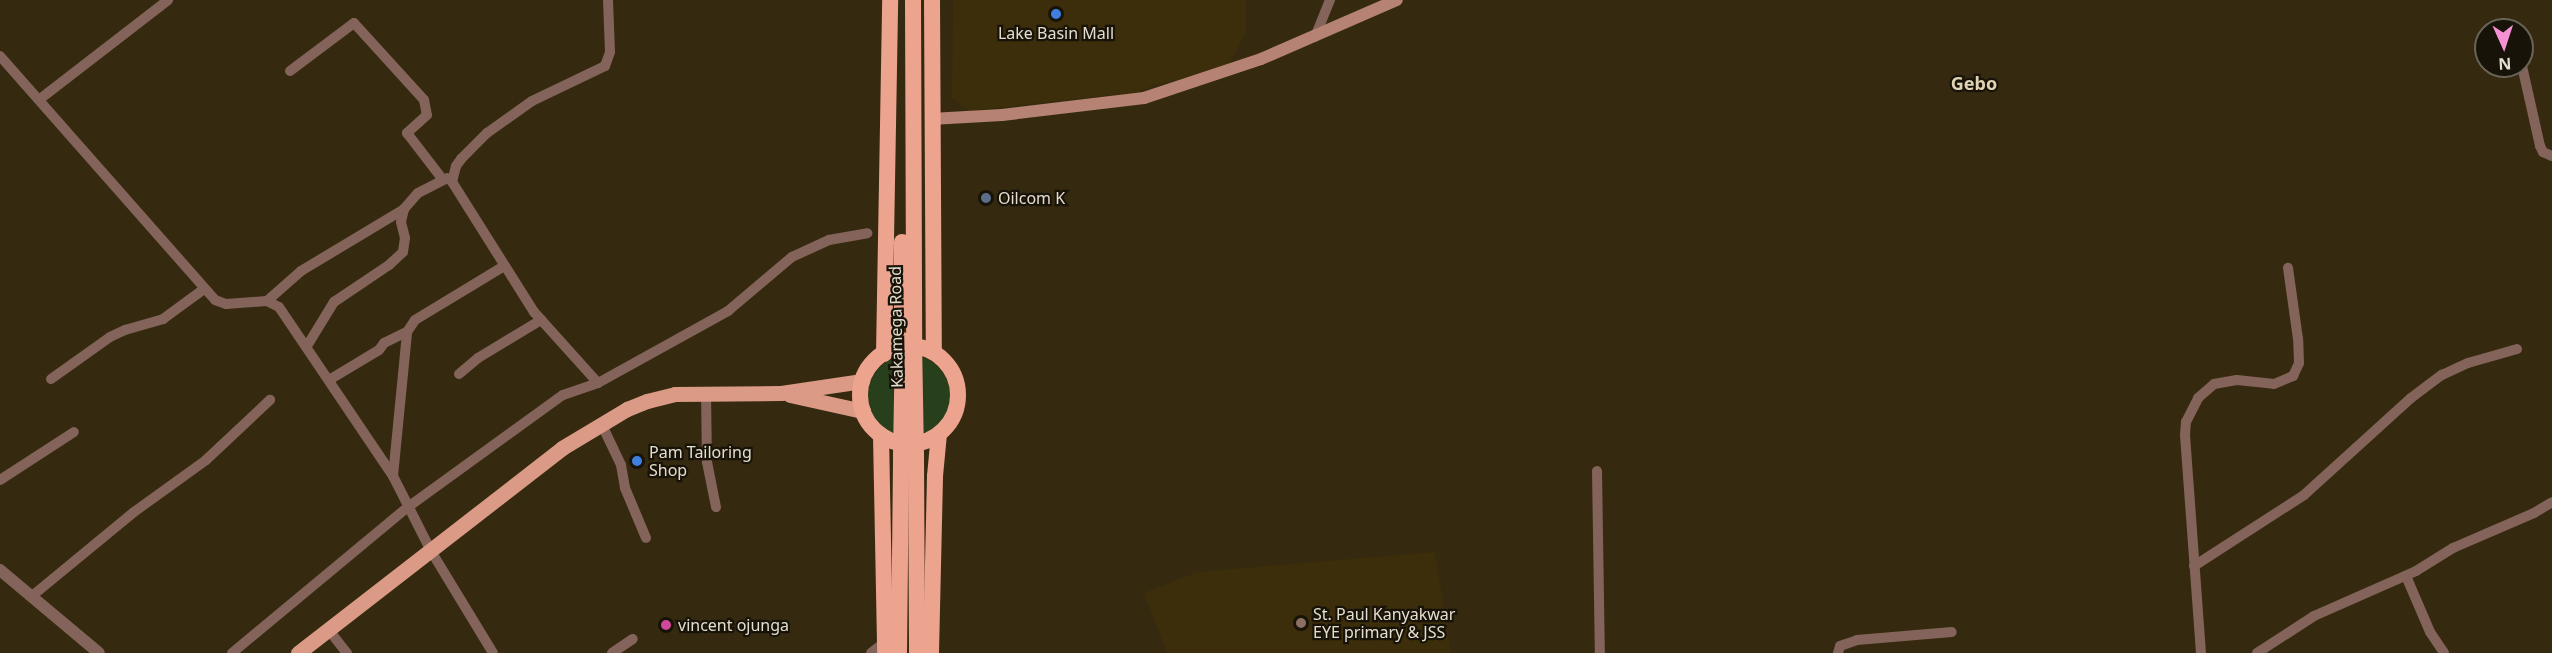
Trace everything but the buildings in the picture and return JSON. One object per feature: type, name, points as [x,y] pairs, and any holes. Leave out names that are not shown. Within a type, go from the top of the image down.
[{"type":"highway","points":[[884,354],[890,0]]},
{"type":"highway","name":"Kakamega Road","points":[[899,653],[904,0]]},
{"type":"highway","name":"Kakamega Road","points":[[913,0],[917,653]]},
{"type":"highway","points":[[932,0],[934,352]]},
{"type":"highway","points":[[908,346],[934,352],[949,365],[956,379],[959,394],[957,409],[950,423],[939,434],[926,441],[911,444],[895,442],[881,435],[870,425],[863,411],[860,396],[862,381],[869,367],[884,354],[908,346]]},
{"type":"highway","points":[[931,653],[935,476],[939,434]]},
{"type":"highway","points":[[881,435],[885,648]]},
{"type":"main road","points":[[931,119],[1002,115],[1144,98],[1261,59],[1397,0]]},
{"type":"main road","points":[[298,653],[562,448],[601,423],[646,401],[675,394],[781,393],[862,381]]},
{"type":"main road","points":[[781,393],[863,411]]},
{"type":"street","points":[[40,99],[168,0]]},
{"type":"street","points":[[267,301],[301,271],[404,209],[418,193],[448,177],[461,159],[487,133],[532,101],[605,66],[609,59],[610,43],[608,0]]},
{"type":"street","points":[[1315,36],[1330,0]]},
{"type":"street","points":[[290,71],[354,23],[423,100],[427,115],[408,134],[448,177],[504,266],[542,320],[598,382]]},
{"type":"street","points":[[0,56],[215,300],[226,304],[267,301],[279,307],[393,476],[431,551],[494,653]]},
{"type":"street","points":[[2525,78],[2540,147],[2543,152],[2552,156]]},
{"type":"street","points":[[307,346],[334,302],[389,265],[403,252],[405,238],[401,222],[404,209]]},
{"type":"street","points":[[232,653],[408,507],[563,395],[598,382],[728,311],[792,257],[829,240],[867,233]]},
{"type":"street","points":[[329,380],[407,332],[415,320],[504,266]]},
{"type":"street","points":[[2201,653],[2186,422],[2198,398],[2214,384],[2237,380],[2274,384],[2293,376],[2299,363],[2298,339],[2288,268]]},
{"type":"street","points":[[51,379],[110,337],[125,330],[163,319],[204,290]]},
{"type":"street","points":[[459,374],[478,358],[542,320]]},
{"type":"street","points":[[393,476],[407,332]]},
{"type":"street","points":[[2194,566],[2304,495],[2411,398],[2442,375],[2468,363],[2517,350]]},
{"type":"street","points":[[706,393],[707,462],[716,507]]},
{"type":"street","points":[[32,596],[134,512],[206,459],[270,400]]},
{"type":"street","points":[[601,423],[621,465],[625,488],[646,538]]},
{"type":"street","points":[[0,480],[74,432]]},
{"type":"street","points":[[1597,471],[1600,653]]},
{"type":"street","points":[[2257,653],[2314,616],[2406,576],[2453,548],[2534,513],[2552,502]]},
{"type":"street","points":[[0,570],[99,653]]},
{"type":"street","points":[[2406,576],[2430,632],[2444,653]]},
{"type":"street","points":[[328,629],[347,653]]},
{"type":"street","points":[[1838,653],[1840,646],[1847,642],[1952,632]]},
{"type":"street","points":[[612,653],[633,639]]},
{"type":"street","points":[[871,653],[885,648]]},
{"type":"shaded area","points":[[953,0],[1246,0],[1246,32],[1229,64],[1201,74],[1155,85],[1139,92],[968,111],[952,98]]},
{"type":"shaded area","name":"St. Paul Kanyakwar EYE primary & JSS","points":[[1435,552],[1451,653],[1167,653],[1144,593],[1197,572]]},
{"type":"green space","points":[[909,355],[925,358],[938,367],[947,380],[950,396],[947,412],[938,425],[925,434],[909,437],[893,434],[880,425],[871,412],[868,396],[871,380],[880,367],[893,358]]},
{"type":"place","name":"Lake Basin Mall","points":[[1056,14]]},
{"type":"place","name":"Oilcom K","points":[[986,198]]},
{"type":"place","name":"Pam Tailoring Shop","points":[[637,461]]},
{"type":"place","name":"St. Paul Kanyakwar EYE primary & JSS","points":[[1301,623]]},
{"type":"place","name":"vincent ojunga","points":[[666,625]]},
{"type":"district","name":"Gebo","points":[[1974,83]]}]
